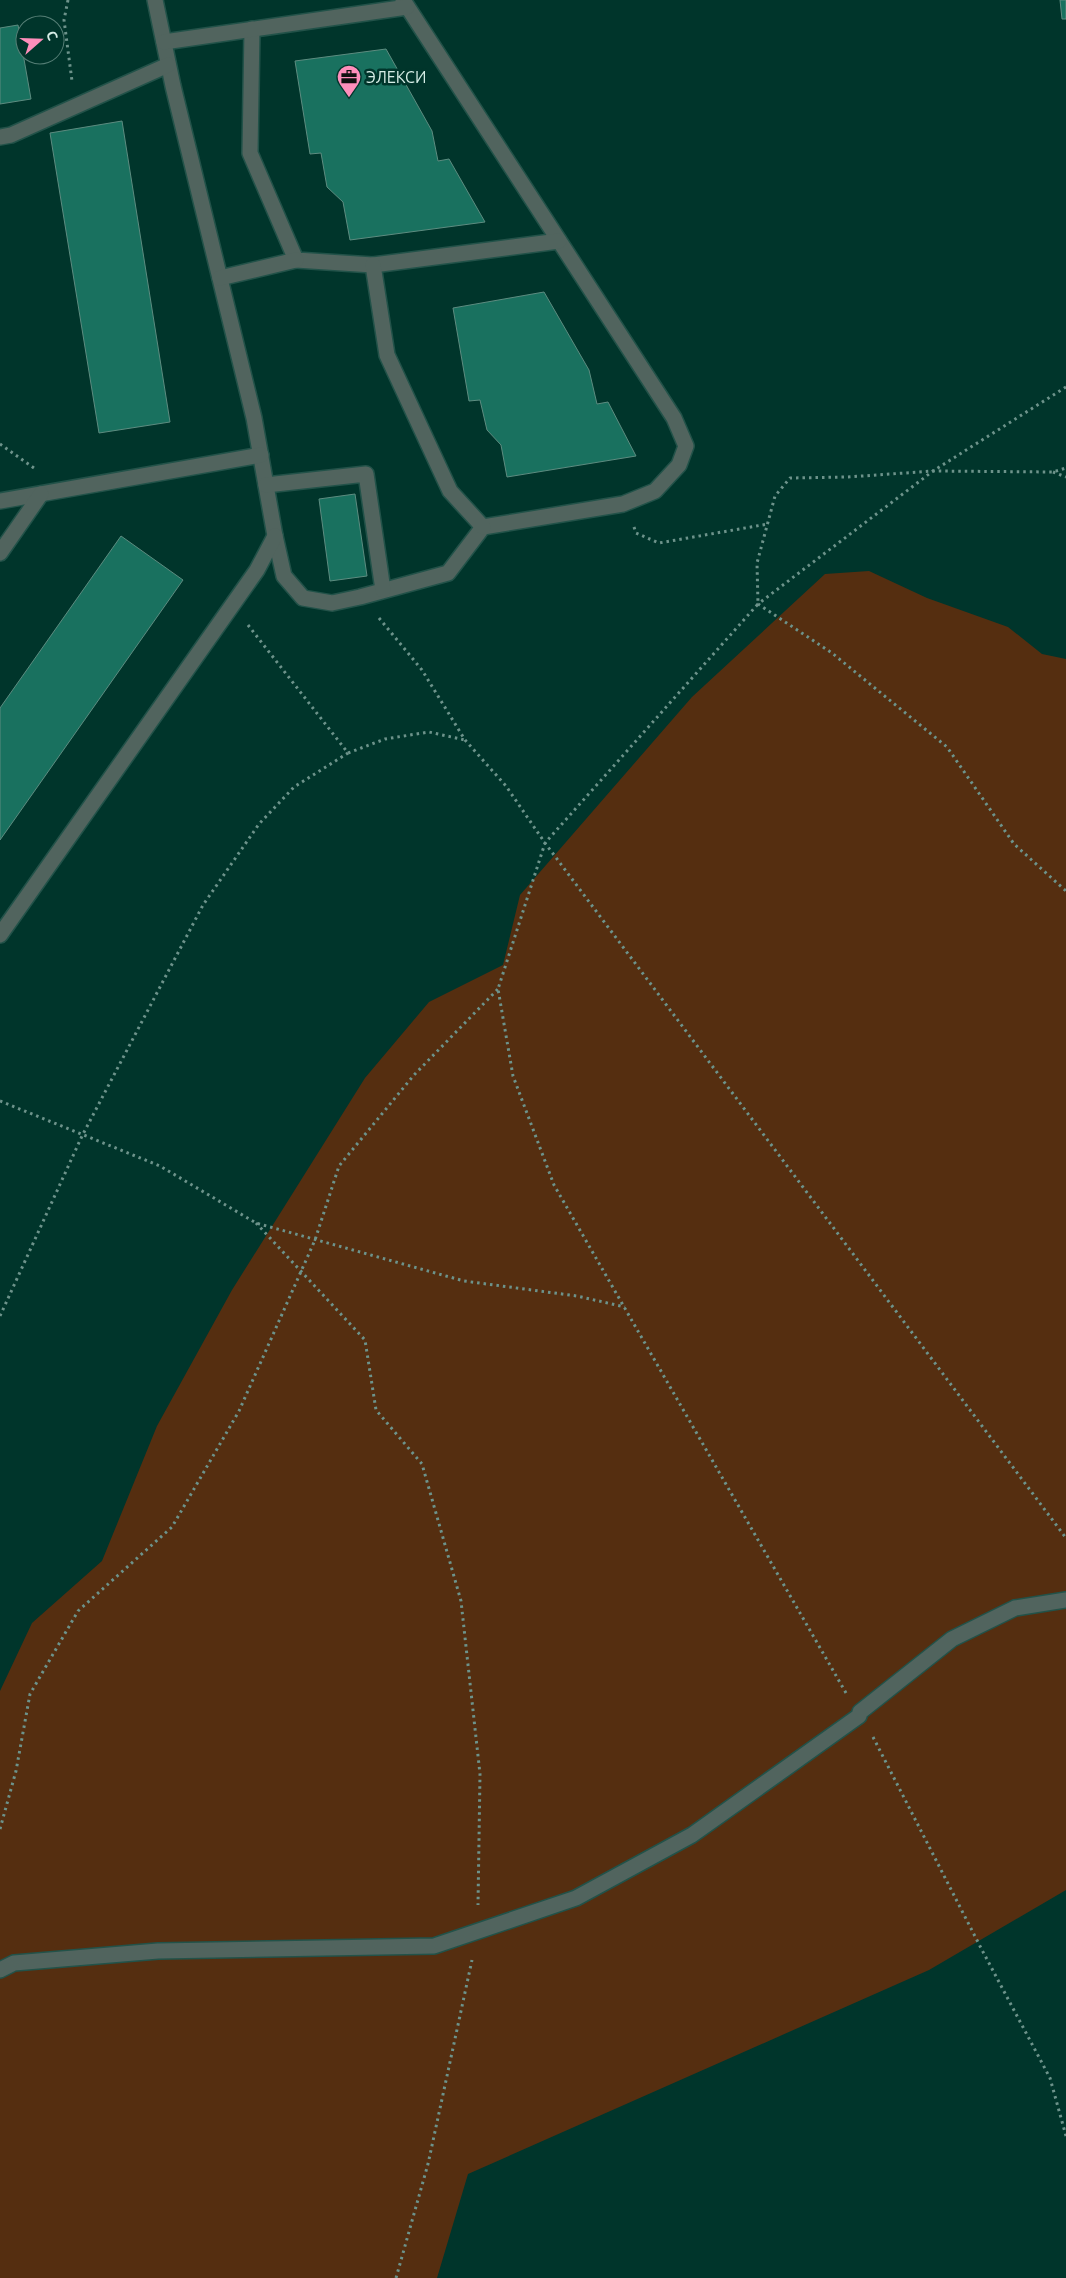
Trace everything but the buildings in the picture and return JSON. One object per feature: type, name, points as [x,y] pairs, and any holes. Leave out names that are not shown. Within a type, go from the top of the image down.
[{"type":"street","points":[[155,0],[168,64],[254,418],[284,576],[304,598],[332,604],[448,573],[483,527],[623,504],[655,491],[679,465],[686,446],[674,418],[405,3],[252,30],[164,42]]},
{"type":"street","points":[[252,30],[250,153],[296,260]]},
{"type":"street","points":[[0,137],[11,135],[168,64]]},
{"type":"street","points":[[220,278],[296,260],[373,265],[559,241]]},
{"type":"street","points":[[373,265],[387,355],[450,492],[483,527]]},
{"type":"street","points":[[0,501],[261,455]]},
{"type":"street","points":[[266,485],[366,474],[383,590]]},
{"type":"street","points":[[0,553],[40,494]]},
{"type":"street","points":[[0,934],[257,570],[275,536]]},
{"type":"street","points":[[0,1970],[14,1963],[158,1951],[434,1946],[576,1898],[692,1835],[860,1714],[952,1639],[1015,1608],[1066,1600]]},
{"type":"path","points":[[68,0],[64,20],[72,82],[78,105]]},
{"type":"path","points":[[0,1829],[16,1771],[30,1694],[78,1611],[172,1527],[239,1411],[315,1240],[340,1166],[414,1075],[498,989],[545,843],[758,604],[934,471],[1066,387]]},
{"type":"path","points":[[758,604],[757,563],[775,496],[790,478],[848,477],[934,471],[1053,472],[1066,468]]},
{"type":"path","points":[[1053,472],[1066,477]]},
{"type":"path","points":[[623,504],[636,533],[659,543],[768,524]]},
{"type":"path","points":[[360,597],[422,670],[465,740],[506,786],[545,843],[1066,1538]]},
{"type":"path","points":[[758,604],[832,653],[947,748],[1014,844],[1066,891]]},
{"type":"path","points":[[231,605],[261,640],[348,753]]},
{"type":"path","points":[[0,1316],[82,1136],[203,905],[259,824],[294,787],[348,753],[385,739],[429,732],[465,740]]},
{"type":"path","points":[[498,989],[513,1076],[554,1185],[860,1714],[1050,2078],[1066,2136]]},
{"type":"path","points":[[0,1101],[82,1136],[160,1166],[256,1223],[464,1281],[577,1296],[625,1307]]},
{"type":"path","points":[[256,1223],[366,1340],[376,1410],[422,1464],[461,1601],[480,1774],[478,1931],[428,2164],[396,2278]]},
{"type":"shaded area","points":[[869,571],[927,598],[1008,627],[1042,654],[1066,659],[1066,1890],[929,1970],[468,2174],[437,2278],[0,2278],[0,1691],[32,1623],[102,1561],[157,1426],[232,1290],[365,1078],[429,1002],[503,965],[520,895],[692,697],[825,574]]},
{"type":"place","name":"ЭЛЕКСИ","points":[[349,98]]}]
